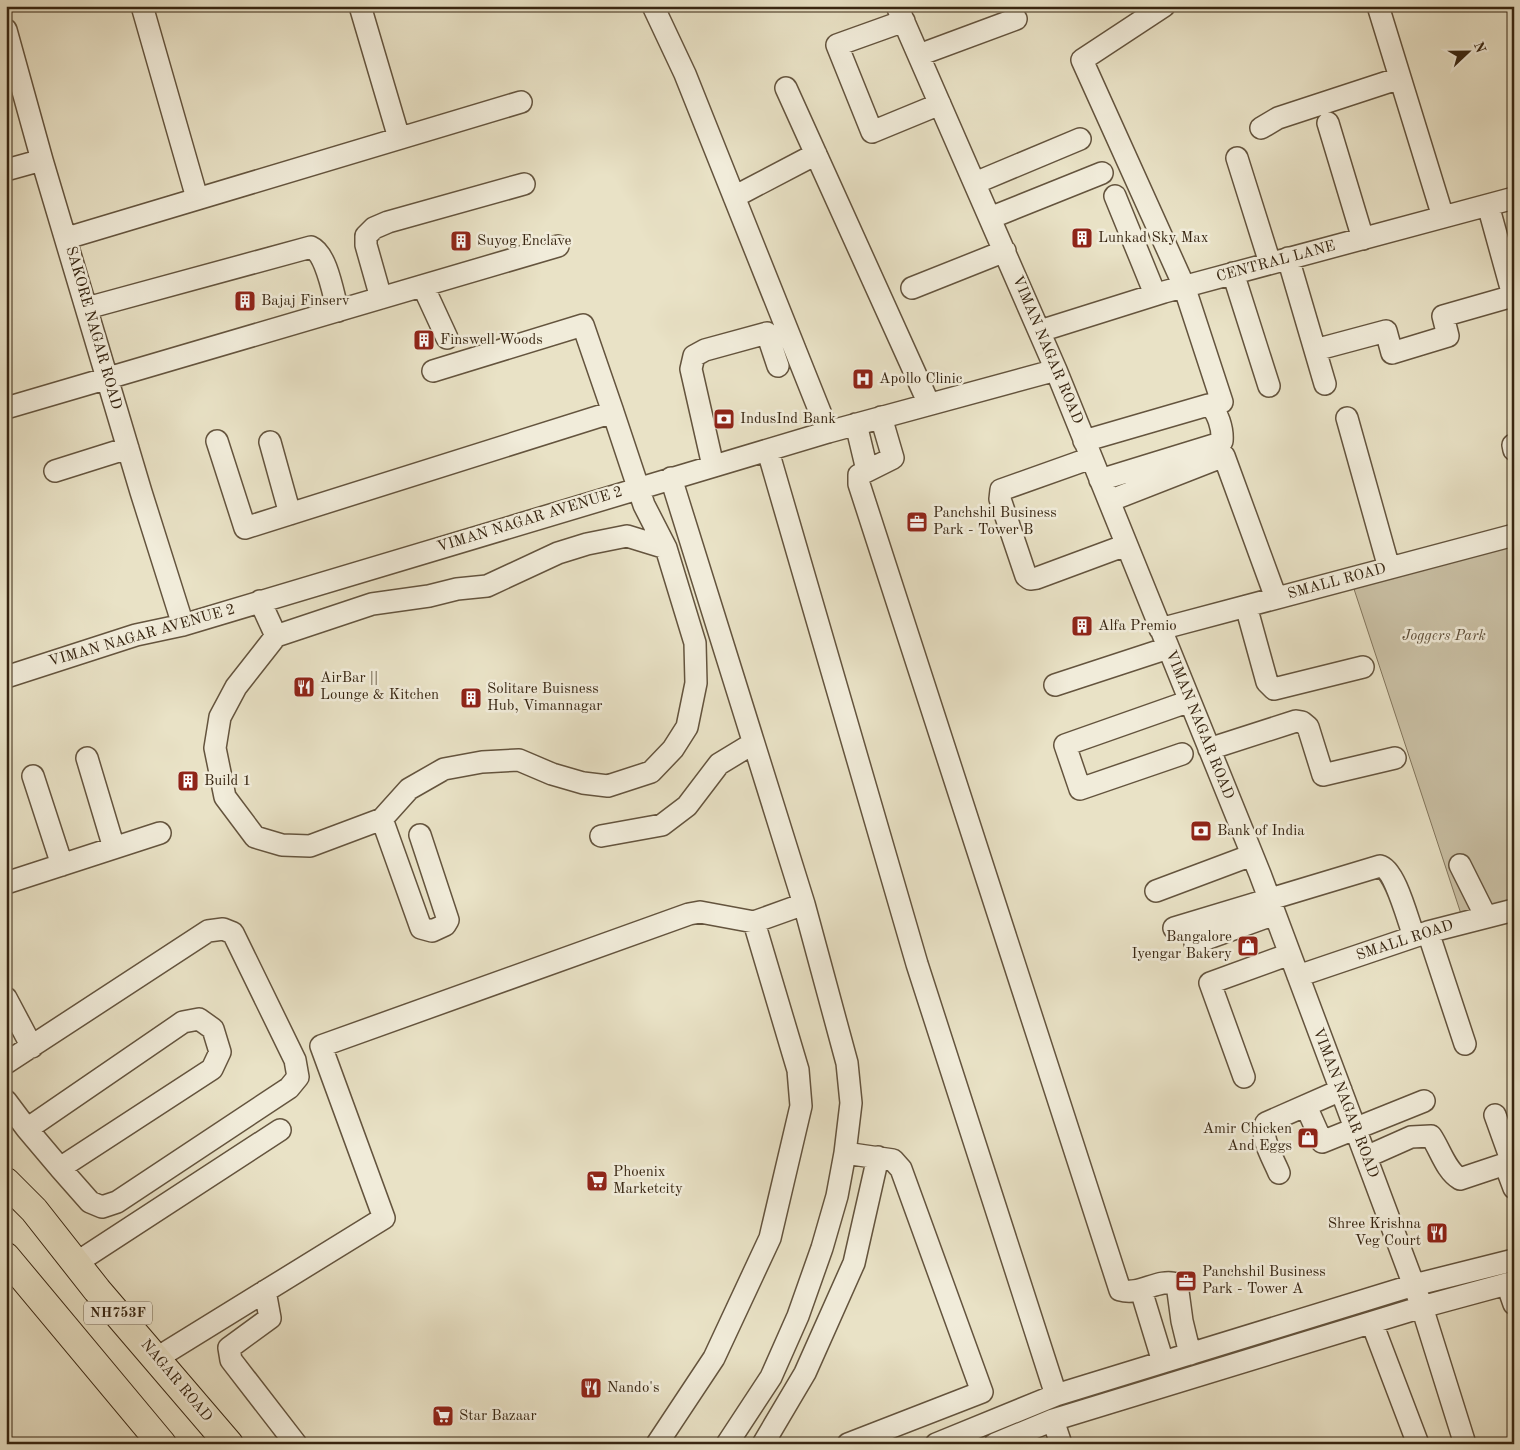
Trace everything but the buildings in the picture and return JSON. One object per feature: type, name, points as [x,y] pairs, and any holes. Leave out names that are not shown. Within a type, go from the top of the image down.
[{"type":"highway","name":"NAGAR ROAD","points":[[6,1182],[34,1210],[76,1263],[229,1444]]},
{"type":"highway","name":"NH753F","points":[[6,1257],[162,1444]]},
{"type":"street","points":[[142,6],[196,198]]},
{"type":"street","points":[[360,6],[399,138]]},
{"type":"street","points":[[653,6],[685,74],[828,432]]},
{"type":"street","points":[[1164,6],[1082,60],[1184,286],[1222,402]]},
{"type":"street","points":[[1378,6],[1444,217]]},
{"type":"street","points":[[900,10],[836,45],[872,132],[940,104]]},
{"type":"street","name":"VIMAN NAGAR ROAD","points":[[900,10],[1040,331],[1252,855],[1414,1285],[1465,1444]]},
{"type":"street","points":[[919,55],[1016,19]]},
{"type":"street","name":"SAKORE NAGAR ROAD","points":[[6,30],[42,160],[183,625]]},
{"type":"street","points":[[1261,128],[1278,118],[1400,78]]},
{"type":"street","points":[[786,88],[929,404]]},
{"type":"street","points":[[67,238],[520,102]]},
{"type":"street","points":[[1328,123],[1362,238]]},
{"type":"street","points":[[975,183],[1080,138]]},
{"type":"street","points":[[734,198],[816,154]]},
{"type":"street","points":[[1237,158],[1315,350],[1325,384]]},
{"type":"street","points":[[8,168],[42,160]]},
{"type":"street","points":[[990,218],[1102,173]]},
{"type":"street","points":[[381,298],[366,245],[366,236],[374,228],[388,222],[524,184]]},
{"type":"street","points":[[1115,196],[1155,294]]},
{"type":"street","name":"CENTRAL LANE","points":[[1040,331],[1155,294],[1514,198]]},
{"type":"street","points":[[1315,350],[1386,331],[1392,353],[1448,336],[1443,316],[1513,298],[1488,205]]},
{"type":"street","points":[[6,408],[558,246]]},
{"type":"street","points":[[87,308],[311,247],[318,250],[323,259],[338,311]]},
{"type":"street","points":[[912,288],[1005,252]]},
{"type":"street","points":[[1233,273],[1269,386]]},
{"type":"street","points":[[424,286],[446,338]]},
{"type":"street","points":[[433,371],[582,325],[638,488],[666,548],[695,643],[696,684],[687,727],[673,750],[651,772],[608,786],[560,776],[519,760],[482,762],[444,769],[409,789],[382,819],[310,846],[282,845],[255,836],[225,797],[215,748],[220,716],[236,687],[276,636],[372,604],[429,596],[456,589],[487,586],[558,553],[587,544],[627,536],[666,548]]},
{"type":"street","points":[[713,466],[691,369],[694,356],[704,350],[767,333],[778,366]]},
{"type":"street","name":"VIMAN NAGAR AVENUE 2","points":[[6,677],[136,635],[183,625],[828,432],[1056,370]]},
{"type":"street","points":[[1100,480],[1217,444],[1222,441],[1222,436],[1216,413],[1208,405],[1088,449],[1001,490],[1000,499],[1026,576],[1030,580],[1128,550]]},
{"type":"street","points":[[216,441],[246,528],[613,412]]},
{"type":"street","points":[[881,417],[893,458],[859,475],[859,484],[1120,1290],[1128,1292],[1141,1290],[1167,1281],[1176,1284],[1190,1354]]},
{"type":"street","points":[[1346,418],[1389,568]]},
{"type":"street","points":[[856,424],[867,470]]},
{"type":"street","points":[[270,442],[290,514]]},
{"type":"street","points":[[55,471],[128,448]]},
{"type":"street","points":[[768,451],[917,964],[1056,1395]]},
{"type":"street","points":[[1109,501],[1224,456],[1276,598]]},
{"type":"street","points":[[671,478],[752,744],[804,904],[847,1063],[851,1103],[845,1153],[837,1196],[822,1248],[798,1316],[771,1377],[727,1444]]},
{"type":"street","name":"SMALL ROAD","points":[[1160,628],[1514,535]]},
{"type":"street","points":[[1028,591],[1128,550]]},
{"type":"street","points":[[260,601],[276,636]]},
{"type":"street","points":[[1246,606],[1267,682],[1274,689],[1362,667]]},
{"type":"street","points":[[1055,685],[1168,648]]},
{"type":"street","points":[[1182,754],[1080,789],[1065,745],[1190,701]]},
{"type":"street","points":[[1209,749],[1296,721],[1302,722],[1308,727],[1323,775],[1395,758]]},
{"type":"street","points":[[601,836],[662,825],[687,806],[719,764],[752,744]]},
{"type":"street","points":[[87,758],[114,848]]},
{"type":"street","points":[[33,776],[62,865]]},
{"type":"street","points":[[382,819],[421,928],[432,931],[445,925],[448,920],[420,835]]},
{"type":"street","points":[[6,883],[160,833]]},
{"type":"street","points":[[1156,891],[1252,855]]},
{"type":"street","points":[[1460,865],[1486,917]]},
{"type":"street","points":[[1195,943],[1272,906],[1374,867],[1384,867],[1392,876],[1425,938],[1465,1044]]},
{"type":"street","points":[[157,1358],[384,1218],[321,1046],[689,914],[700,912],[754,922],[804,904]]},
{"type":"street","points":[[1174,928],[1272,906]]},
{"type":"street","name":"SMALL ROAD","points":[[1298,976],[1514,910]]},
{"type":"street","points":[[657,1444],[714,1358],[770,1238],[801,1106],[798,1070],[754,922]]},
{"type":"street","points":[[6,1063],[208,931],[223,929],[233,933],[295,1060],[298,1077],[289,1088],[116,1202],[102,1207],[90,1202],[27,1129],[6,1101]]},
{"type":"street","points":[[1244,1077],[1210,983],[1290,954]]},
{"type":"street","points":[[6,998],[32,1047]]},
{"type":"street","points":[[27,1129],[183,1022],[199,1019],[213,1029],[220,1052],[212,1068],[60,1168]]},
{"type":"street","points":[[1279,1173],[1264,1138],[1263,1128],[1266,1123],[1340,1090]]},
{"type":"street","points":[[1306,1106],[1322,1142],[1424,1101]]},
{"type":"street","points":[[1495,1115],[1514,1168]]},
{"type":"street","points":[[76,1263],[280,1130]]},
{"type":"street","points":[[1366,1157],[1411,1137],[1431,1136],[1442,1152],[1451,1173],[1460,1179],[1505,1164],[1514,1188]]},
{"type":"street","points":[[845,1153],[893,1160],[901,1169],[982,1392],[994,1418]]},
{"type":"street","points":[[763,1444],[805,1373],[854,1263],[878,1157]]},
{"type":"street","points":[[936,1444],[994,1418],[1056,1395],[1414,1285],[1514,1260]]},
{"type":"street","points":[[995,1444],[1053,1420],[1510,1283],[1514,1304]]},
{"type":"street","points":[[1141,1290],[1163,1362]]},
{"type":"street","points":[[265,1291],[270,1318],[229,1348],[231,1360],[296,1444]]},
{"type":"street","points":[[1372,1323],[1418,1444]]},
{"type":"street","points":[[848,1444],[982,1392]]},
{"type":"street","points":[[1053,1420],[1061,1444]]},
{"type":"green space","name":"Joggers Park","points":[[1514,542],[1514,911],[1464,923],[1353,586]]},
{"type":"place","name":"Lunkad Sky Max","points":[[1082,238]]},
{"type":"place","name":"Suyog Enclave","points":[[461,241]]},
{"type":"place","name":"Bajaj Finserv","points":[[245,301]]},
{"type":"place","name":"Finswell Woods","points":[[424,340]]},
{"type":"place","name":"Apollo Clinic","points":[[863,379]]},
{"type":"place","name":"IndusInd Bank","points":[[724,419]]},
{"type":"place","name":"Panchshil Business Park - Tower B","points":[[917,522]]},
{"type":"place","name":"Alfa Premio","points":[[1082,626]]},
{"type":"place","name":"AirBar || Lounge & Kitchen","points":[[304,687]]},
{"type":"place","name":"Solitare Buisness Hub, Vimannagar","points":[[471,698]]},
{"type":"place","name":"Build 1","points":[[188,781]]},
{"type":"place","name":"Bank of India","points":[[1201,831]]},
{"type":"place","name":"Bangalore Iyengar Bakery","points":[[1248,946]]},
{"type":"place","name":"Amir Chicken And Eggs","points":[[1308,1138]]},
{"type":"place","name":"Phoenix Marketcity","points":[[597,1181]]},
{"type":"place","name":"Shree Krishna Veg Court","points":[[1437,1233]]},
{"type":"place","name":"Panchshil Business Park - Tower A","points":[[1186,1281]]},
{"type":"place","name":"Nando's","points":[[591,1388]]},
{"type":"place","name":"Star Bazaar","points":[[443,1416]]}]
